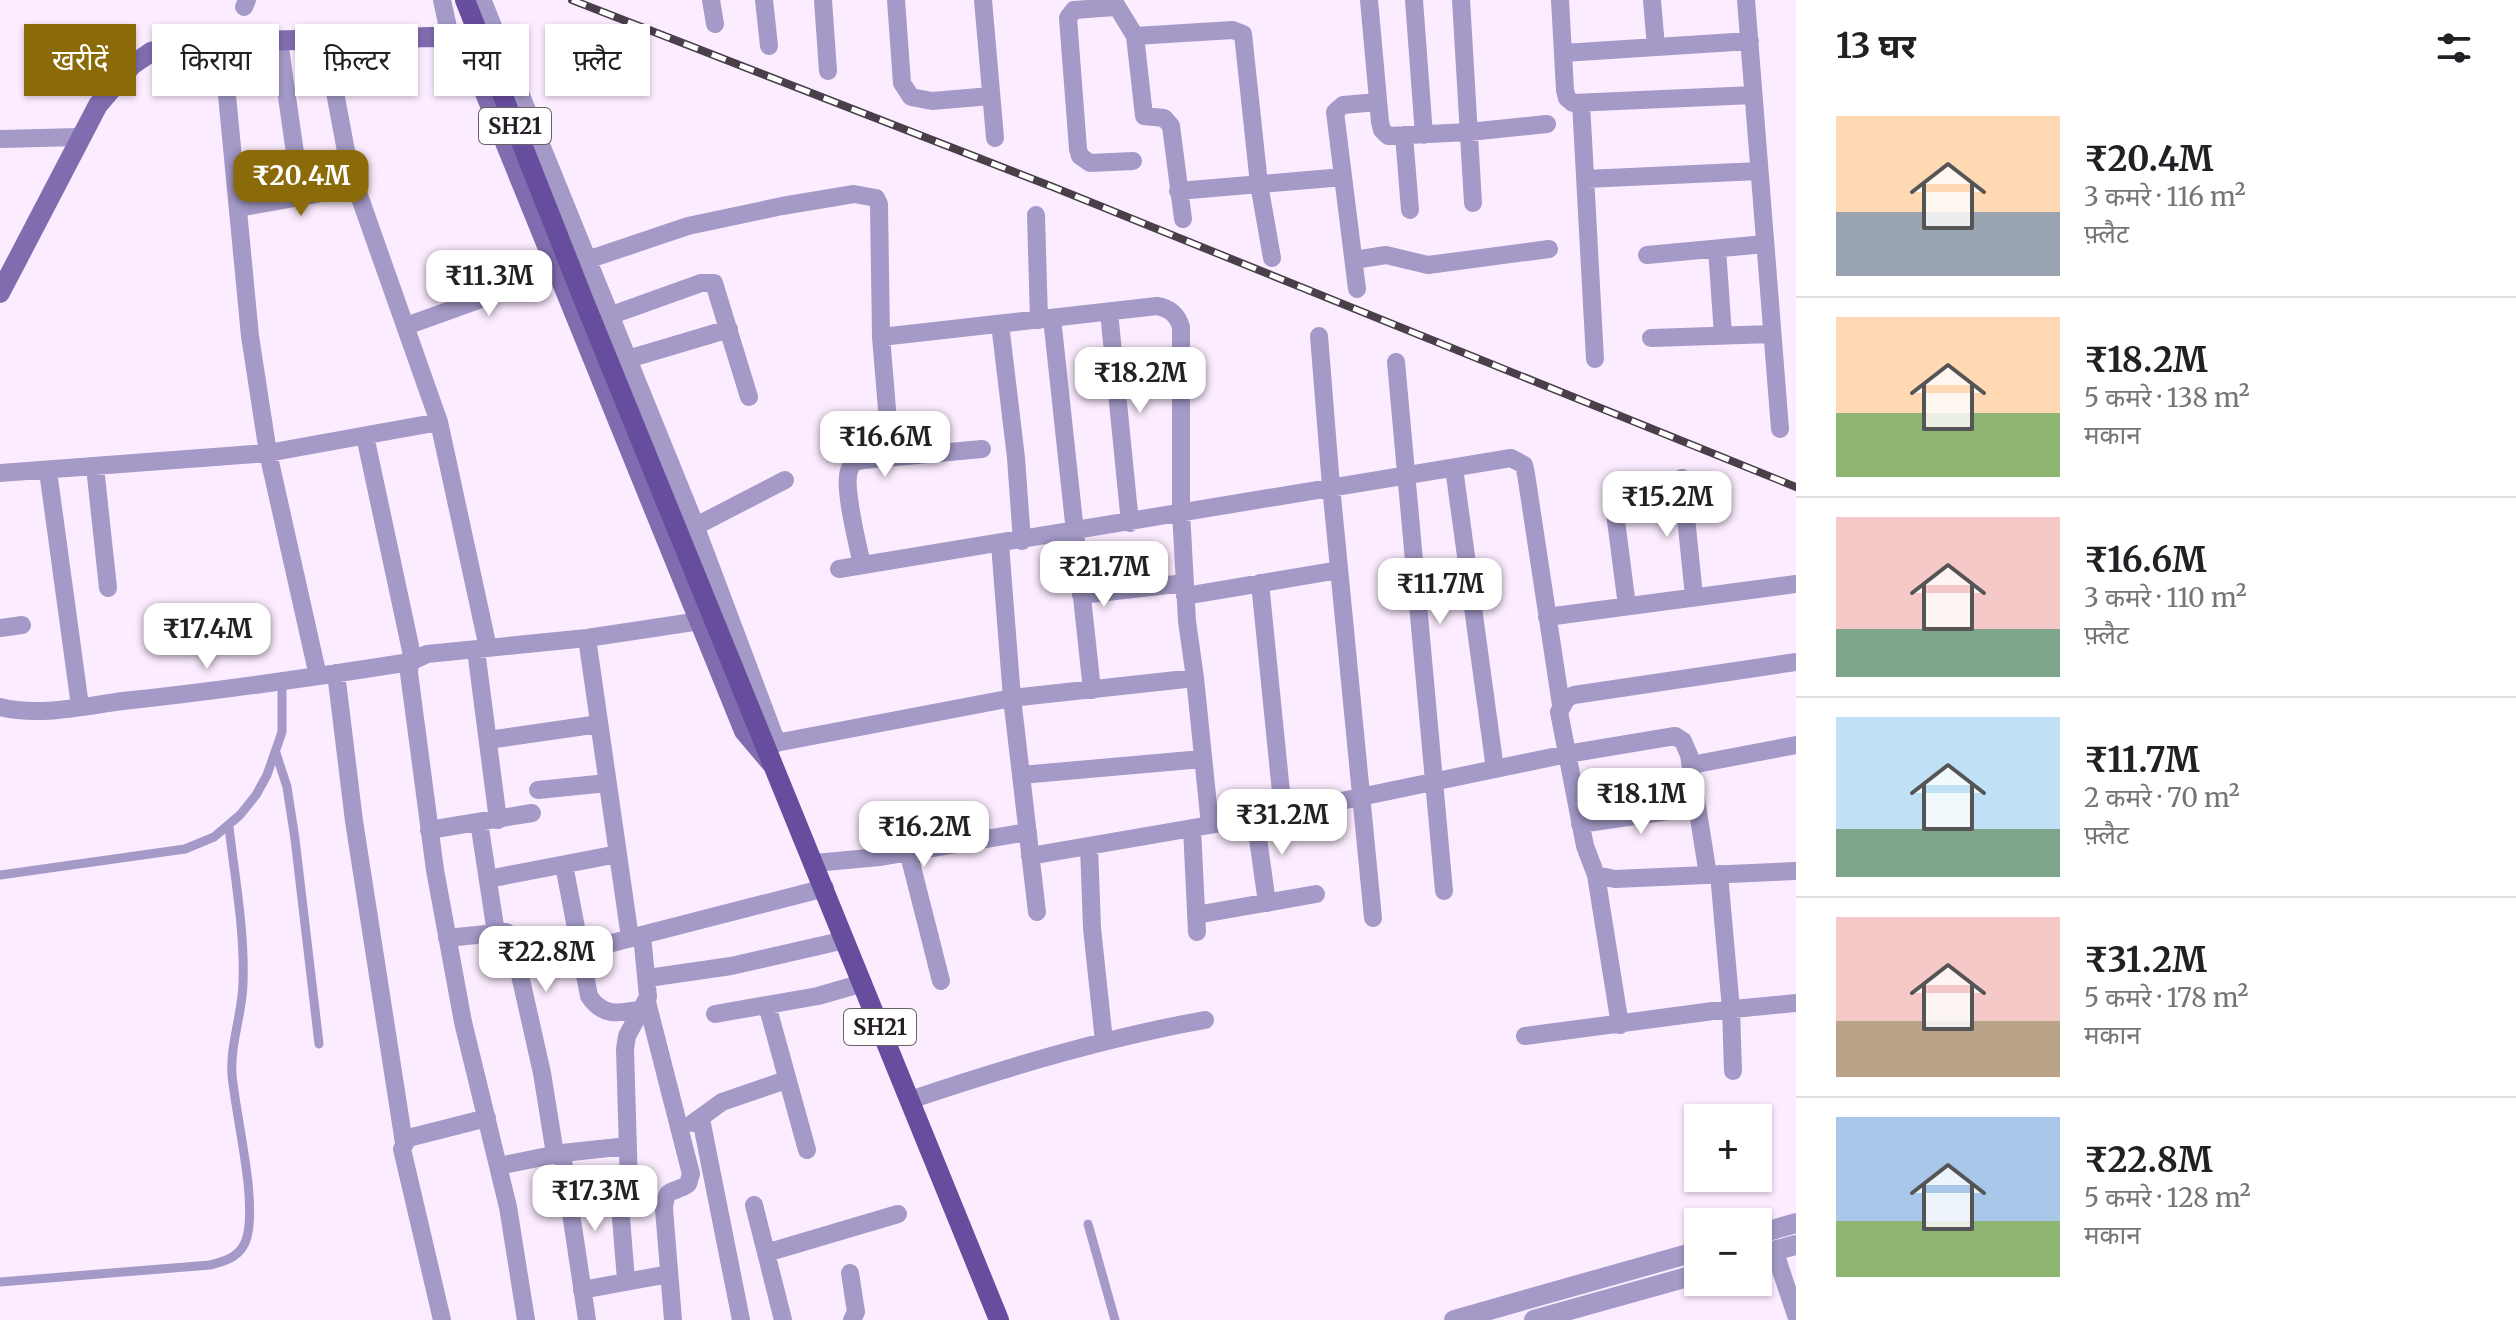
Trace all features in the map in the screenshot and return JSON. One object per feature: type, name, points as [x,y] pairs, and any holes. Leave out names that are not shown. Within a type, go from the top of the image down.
[{"type":"main road","name":"SH21","points":[[474,2],[767,741],[774,766],[999,1320]]},
{"type":"main road","points":[[279,41],[295,40]]},
{"type":"main road","points":[[0,293],[79,137],[114,83],[132,65],[152,52]]},
{"type":"main road","points":[[486,96],[744,731],[774,766]]},
{"type":"street","points":[[442,0],[447,24]]},
{"type":"street","points":[[711,0],[715,24]]},
{"type":"street","points":[[764,0],[769,46]]},
{"type":"street","points":[[823,0],[828,71]]},
{"type":"street","points":[[896,0],[902,83],[911,97],[932,101],[991,96]]},
{"type":"street","points":[[983,0],[995,138]]},
{"type":"street","points":[[1369,0],[1378,102],[1382,130],[1388,136],[1547,124]]},
{"type":"street","points":[[1414,0],[1424,135]]},
{"type":"street","points":[[1461,0],[1473,203]]},
{"type":"street","points":[[1560,0],[1567,98],[1573,103],[1753,95]]},
{"type":"street","points":[[1652,0],[1656,47]]},
{"type":"street","points":[[1746,0],[1780,429]]},
{"type":"street","points":[[474,2],[587,260],[696,526],[767,741],[1012,698],[1195,678]]},
{"type":"street","points":[[1133,161],[1090,163],[1083,160],[1078,149],[1068,18],[1074,10],[1114,3],[1135,36],[1142,113],[1146,118],[1164,118],[1169,122],[1183,219]]},
{"type":"street","points":[[1135,36],[1233,30],[1243,34],[1259,184],[1272,258]]},
{"type":"street","points":[[279,41],[295,153]]},
{"type":"street","points":[[1563,53],[1750,41]]},
{"type":"street","points":[[227,96],[250,336],[268,453],[327,675],[354,821],[404,1158],[442,1320]]},
{"type":"street","points":[[335,96],[356,187],[439,422],[482,649],[488,740],[488,879],[496,933]]},
{"type":"street","points":[[1357,289],[1335,112],[1343,105],[1378,102]]},
{"type":"street","points":[[1581,103],[1595,359]]},
{"type":"street","points":[[1404,135],[1410,210]]},
{"type":"street","points":[[0,139],[79,137]]},
{"type":"street","points":[[1586,179],[1759,171]]},
{"type":"street","points":[[1178,191],[1343,177]]},
{"type":"street","points":[[238,208],[356,187]]},
{"type":"street","points":[[587,260],[688,226],[832,196],[876,198],[879,204],[881,337],[891,457]]},
{"type":"street","points":[[1036,215],[1092,690]]},
{"type":"street","points":[[1647,255],[1765,244]]},
{"type":"street","points":[[1354,260],[1386,255],[1428,265],[1549,249]]},
{"type":"street","points":[[1717,249],[1723,335]]},
{"type":"street","points":[[406,326],[557,272]]},
{"type":"street","points":[[609,316],[708,282],[714,283],[749,397]]},
{"type":"street","points":[[881,337],[1157,306],[1168,308],[1179,321],[1185,589],[1202,759],[1197,924],[1267,903],[1316,894]]},
{"type":"street","points":[[1109,312],[1130,523]]},
{"type":"street","points":[[1000,324],[1016,458],[1022,541]]},
{"type":"street","points":[[628,359],[729,329]]},
{"type":"street","points":[[1651,338],[1772,334]]},
{"type":"street","points":[[1319,336],[1373,918]]},
{"type":"street","points":[[1396,362],[1444,891]]},
{"type":"street","points":[[0,473],[268,453],[439,422]]},
{"type":"street","points":[[365,436],[412,661],[409,673],[429,830],[447,938],[463,1022],[508,1207],[526,1320]]},
{"type":"street","points":[[862,565],[847,483],[848,472],[856,461],[982,449]]},
{"type":"street","points":[[839,569],[1511,458],[1524,465],[1561,705],[1559,712],[1580,824],[1596,875],[1620,1025]]},
{"type":"street","points":[[95,467],[108,588]]},
{"type":"street","points":[[1454,468],[1495,769]]},
{"type":"street","points":[[48,471],[80,706]]},
{"type":"street","points":[[1682,478],[1694,596]]},
{"type":"street","points":[[696,526],[785,480]]},
{"type":"street","points":[[1615,513],[1627,606]]},
{"type":"street","points":[[1000,544],[1012,698],[1037,912]]},
{"type":"street","points":[[1081,595],[1260,583],[1339,570]]},
{"type":"street","points":[[1260,583],[1283,812]]},
{"type":"street","points":[[1547,617],[1796,584]]},
{"type":"street","points":[[0,707],[34,711],[282,682],[412,661],[427,654],[587,638],[700,621]]},
{"type":"street","points":[[0,628],[22,625]]},
{"type":"street","points":[[587,638],[629,931],[638,936],[648,978],[645,1006],[691,1174],[688,1184],[669,1191],[665,1197],[673,1320]]},
{"type":"street","points":[[1561,705],[1574,695],[1796,662]]},
{"type":"street","points":[[488,740],[599,724]]},
{"type":"street","points":[[1030,856],[1283,812],[1567,754],[1675,736],[1683,741],[1691,765],[1696,807],[1713,875],[1731,1009],[1733,1071]]},
{"type":"street","points":[[1691,765],[1796,745]]},
{"type":"street","points":[[1021,775],[1202,759]]},
{"type":"street","points":[[538,790],[607,783]]},
{"type":"street","points":[[1580,824],[1696,807]]},
{"type":"street","points":[[429,830],[532,813]]},
{"type":"street","points":[[1255,817],[1267,903]]},
{"type":"street","points":[[815,863],[1028,832]]},
{"type":"street","points":[[1089,846],[1092,928],[1104,1041]]},
{"type":"street","points":[[908,851],[941,981]]},
{"type":"street","points":[[488,879],[618,854]]},
{"type":"street","points":[[564,865],[589,996],[600,1009],[610,1014],[645,1006]]},
{"type":"street","points":[[1596,875],[1615,879],[1796,871]]},
{"type":"street","points":[[519,965],[525,966],[825,888]]},
{"type":"street","points":[[447,938],[506,932],[511,935],[570,1205],[587,1320]]},
{"type":"street","points":[[648,978],[731,966],[845,940]]},
{"type":"street","points":[[715,1014],[818,996],[863,983]]},
{"type":"street","points":[[1525,1036],[1796,1003]]},
{"type":"street","points":[[767,1005],[807,1150]]},
{"type":"street","points":[[570,1205],[619,1193],[629,1184],[625,1049],[627,1036],[645,1006]]},
{"type":"street","points":[[910,1100],[997,1070],[1104,1041],[1205,1020]]},
{"type":"street","points":[[680,1130],[701,1119],[722,1102],[786,1080]]},
{"type":"street","points":[[404,1143],[408,1138],[487,1118]]},
{"type":"street","points":[[701,1119],[741,1320]]},
{"type":"street","points":[[499,1166],[558,1154],[628,1146]]},
{"type":"street","points":[[619,1193],[626,1280]]},
{"type":"street","points":[[754,1205],[783,1320]]},
{"type":"street","points":[[766,1253],[898,1214]]},
{"type":"street","points":[[1772,1230],[1796,1223]]},
{"type":"street","points":[[1772,1251],[1796,1245]]},
{"type":"street","points":[[1454,1320],[1684,1255]]},
{"type":"street","points":[[1772,1265],[1796,1315]]},
{"type":"street","points":[[850,1273],[856,1312],[852,1320]]},
{"type":"street","points":[[582,1290],[669,1274]]},
{"type":"street","points":[[1534,1320],[1684,1278]]},
{"type":"lane","points":[[0,875],[185,849],[229,827],[256,795],[276,753],[282,732],[282,682]]},
{"type":"lane","points":[[276,753],[287,787],[295,839],[319,1044]]},
{"type":"lane","points":[[0,1282],[210,1265],[228,1261],[246,1242],[249,1197],[232,1072],[243,971],[229,827]]},
{"type":"lane","points":[[1088,1224],[1115,1320]]},
{"type":"railway","points":[[572,0],[1053,187],[1796,487]]}]
